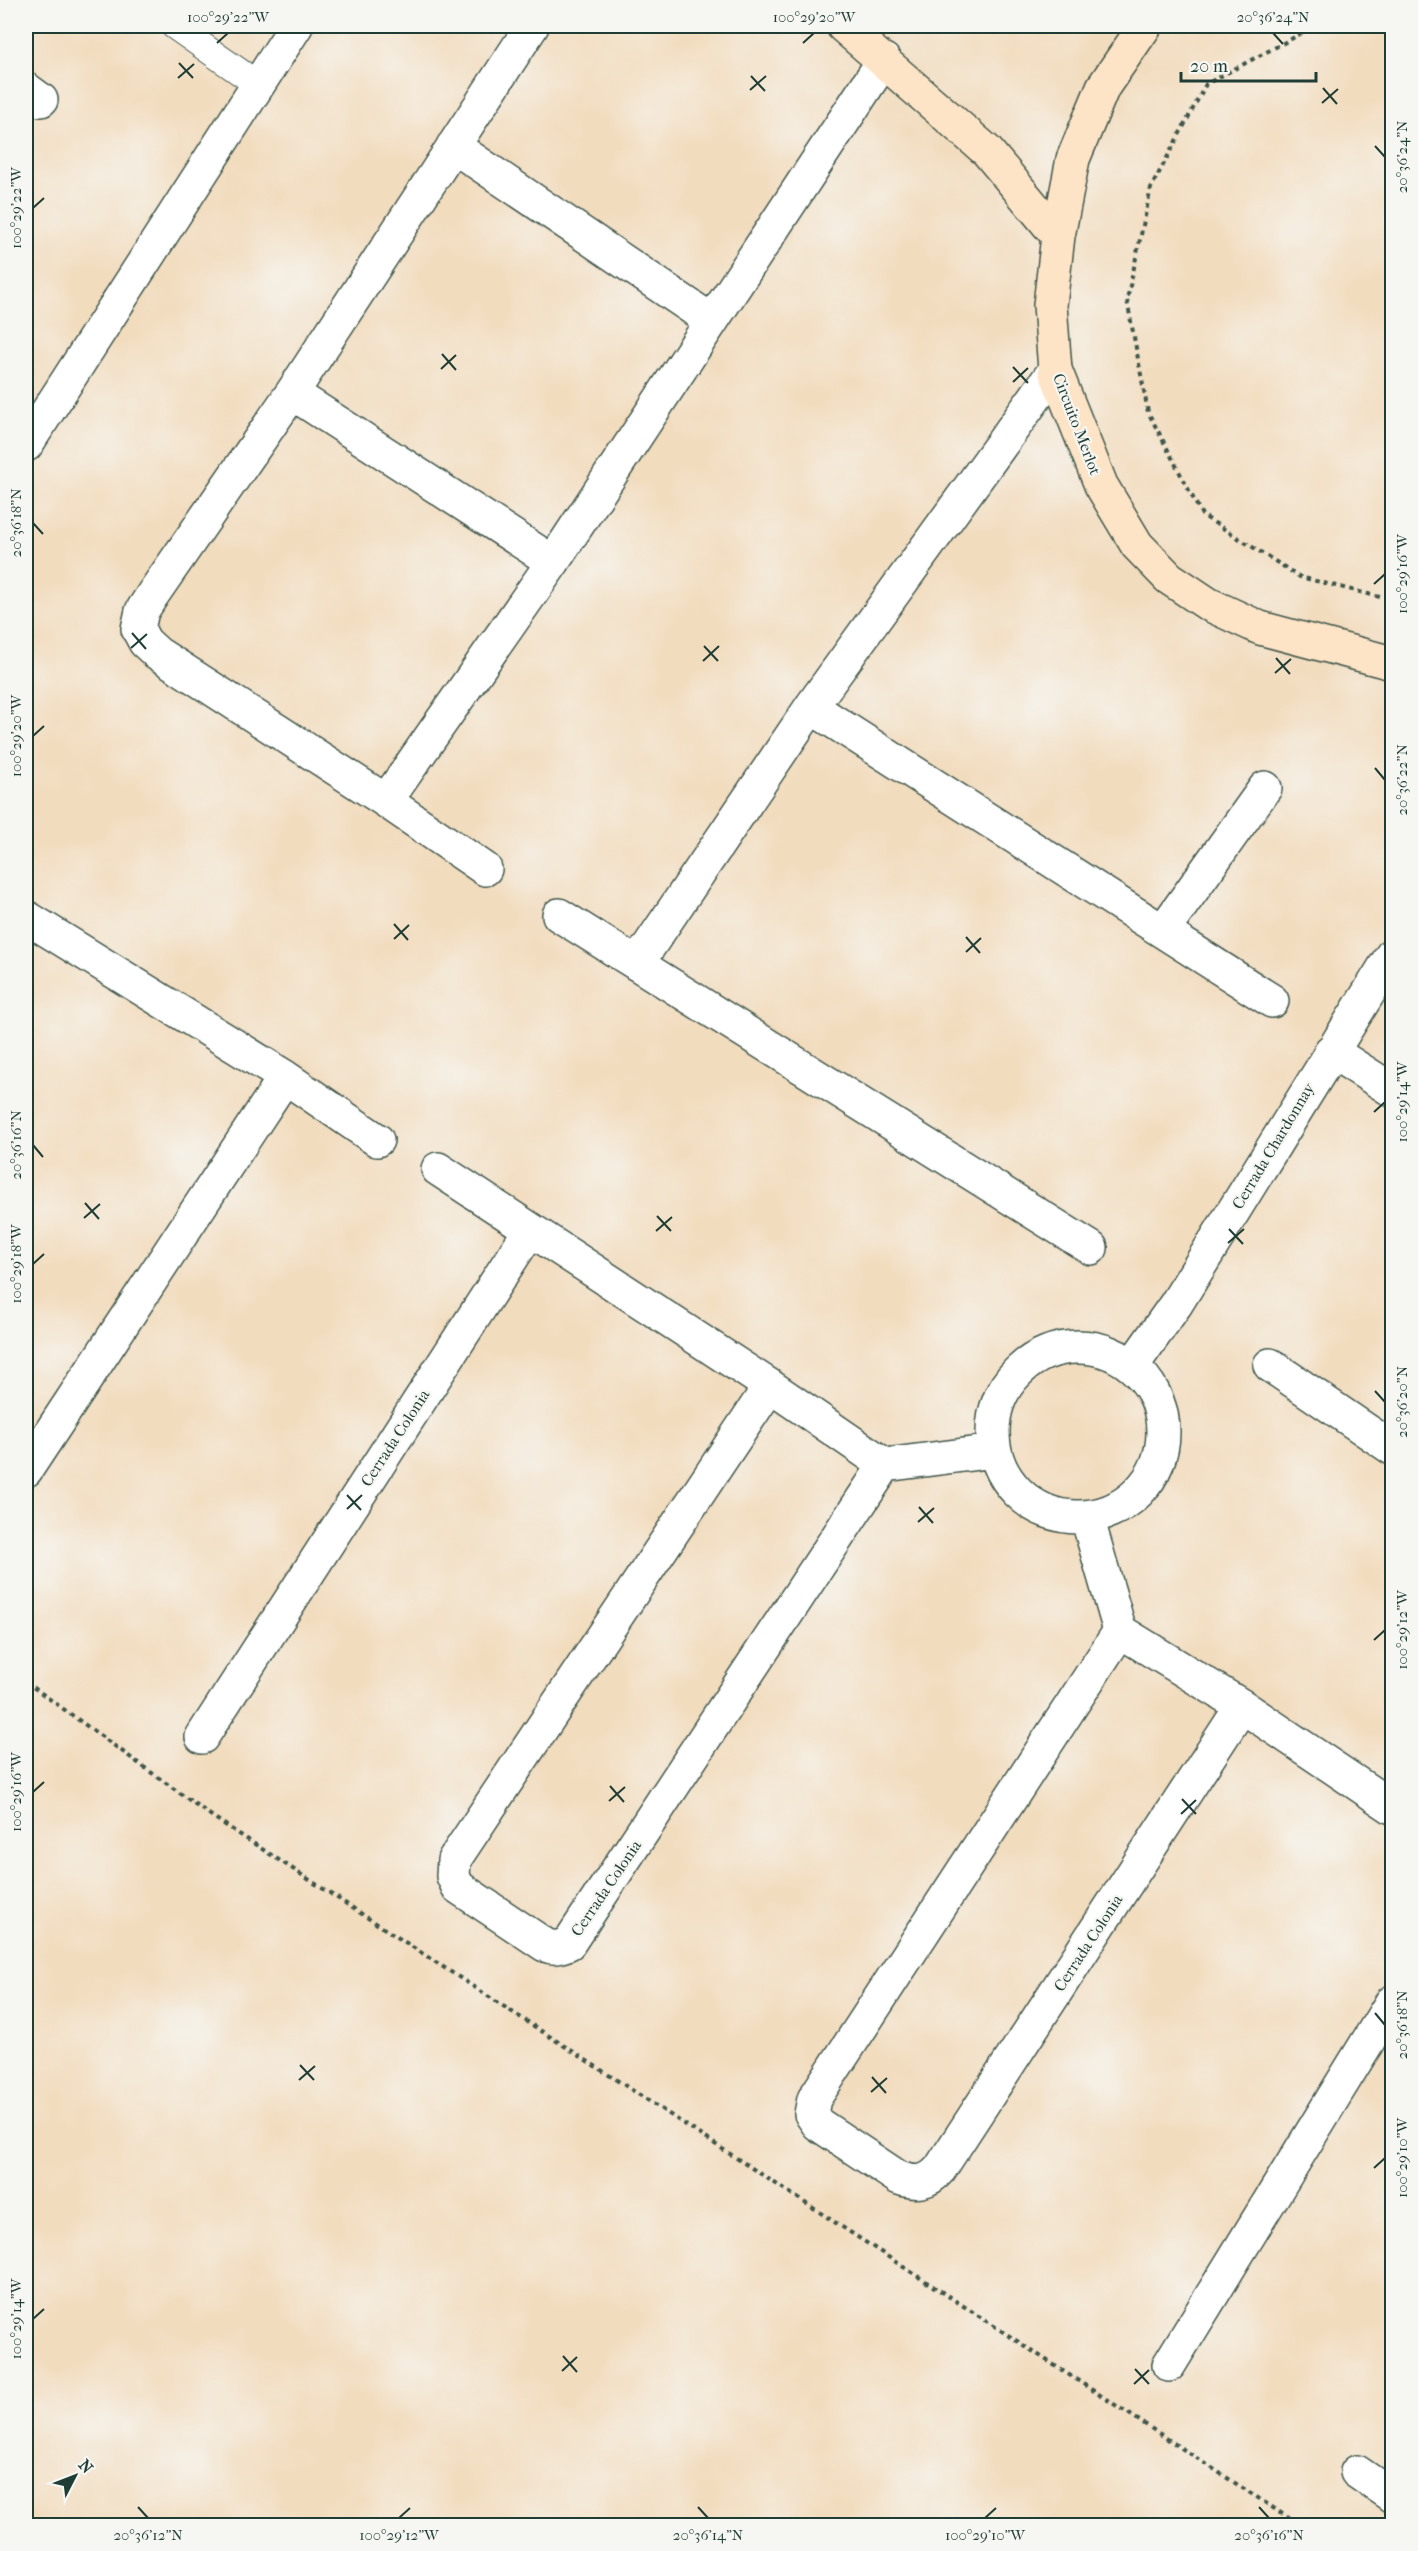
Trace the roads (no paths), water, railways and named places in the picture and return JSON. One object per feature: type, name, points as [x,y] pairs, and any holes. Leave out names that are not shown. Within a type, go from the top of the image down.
[{"type":"street","points":[[28,437],[296,26]]},
{"type":"street","points":[[485,869],[386,801],[157,653],[145,642],[138,629],[142,611],[153,594],[292,393],[532,26]]},
{"type":"street","points":[[843,26],[987,151],[1058,236]]},
{"type":"street","name":"Circuito Merlot","points":[[1145,26],[1103,87],[1073,159],[1058,236],[1050,305],[1054,370],[1101,485],[1137,545],[1169,578],[1208,604],[1260,628],[1392,663]]},
{"type":"street","points":[[386,801],[553,561],[884,60]]},
{"type":"street","points":[[453,146],[712,321]]},
{"type":"street","points":[[637,964],[811,706],[1054,370]]},
{"type":"street","points":[[292,393],[553,561]]},
{"type":"street","points":[[811,706],[1272,1001]]},
{"type":"street","points":[[1163,931],[1265,788]]},
{"type":"street","points":[[559,915],[1091,1248]]},
{"type":"street","points":[[28,924],[285,1077],[377,1140]]},
{"type":"street","name":"Cerrada Chardonnay","points":[[1132,1366],[1176,1304],[1392,955]]},
{"type":"street","points":[[1331,1051],[1392,1090]]},
{"type":"street","points":[[26,1470],[285,1077]]},
{"type":"street","points":[[438,1169],[770,1386],[885,1466],[995,1451]]},
{"type":"street","name":"Cerrada Colonia","points":[[202,1737],[530,1230]]},
{"type":"street","points":[[1084,1347],[1109,1353],[1132,1366],[1151,1388],[1162,1414],[1162,1443],[1157,1461],[1154,1470],[1138,1493],[1114,1510],[1087,1517],[1056,1514],[1029,1501],[1007,1479],[995,1451],[993,1425],[999,1400],[1013,1377],[1033,1360],[1057,1349],[1084,1347]]},
{"type":"street","points":[[1270,1365],[1392,1448]]},
{"type":"street","name":"Cerrada Colonia","points":[[770,1386],[454,1860],[453,1876],[458,1887],[545,1945],[551,1948],[569,1943],[885,1466]]},
{"type":"street","points":[[1087,1517],[1120,1630],[1242,1706],[1392,1806]]},
{"type":"street","name":"Cerrada Colonia","points":[[1120,1630],[814,2099],[811,2114],[818,2124],[899,2178],[911,2183],[923,2182],[933,2178],[940,2169],[1242,1706]]},
{"type":"street","points":[[1169,2365],[1392,2002]]},
{"type":"street","points":[[1357,2472],[1392,2496]]},
{"type":"lane","points":[[174,26],[257,84]]}]
